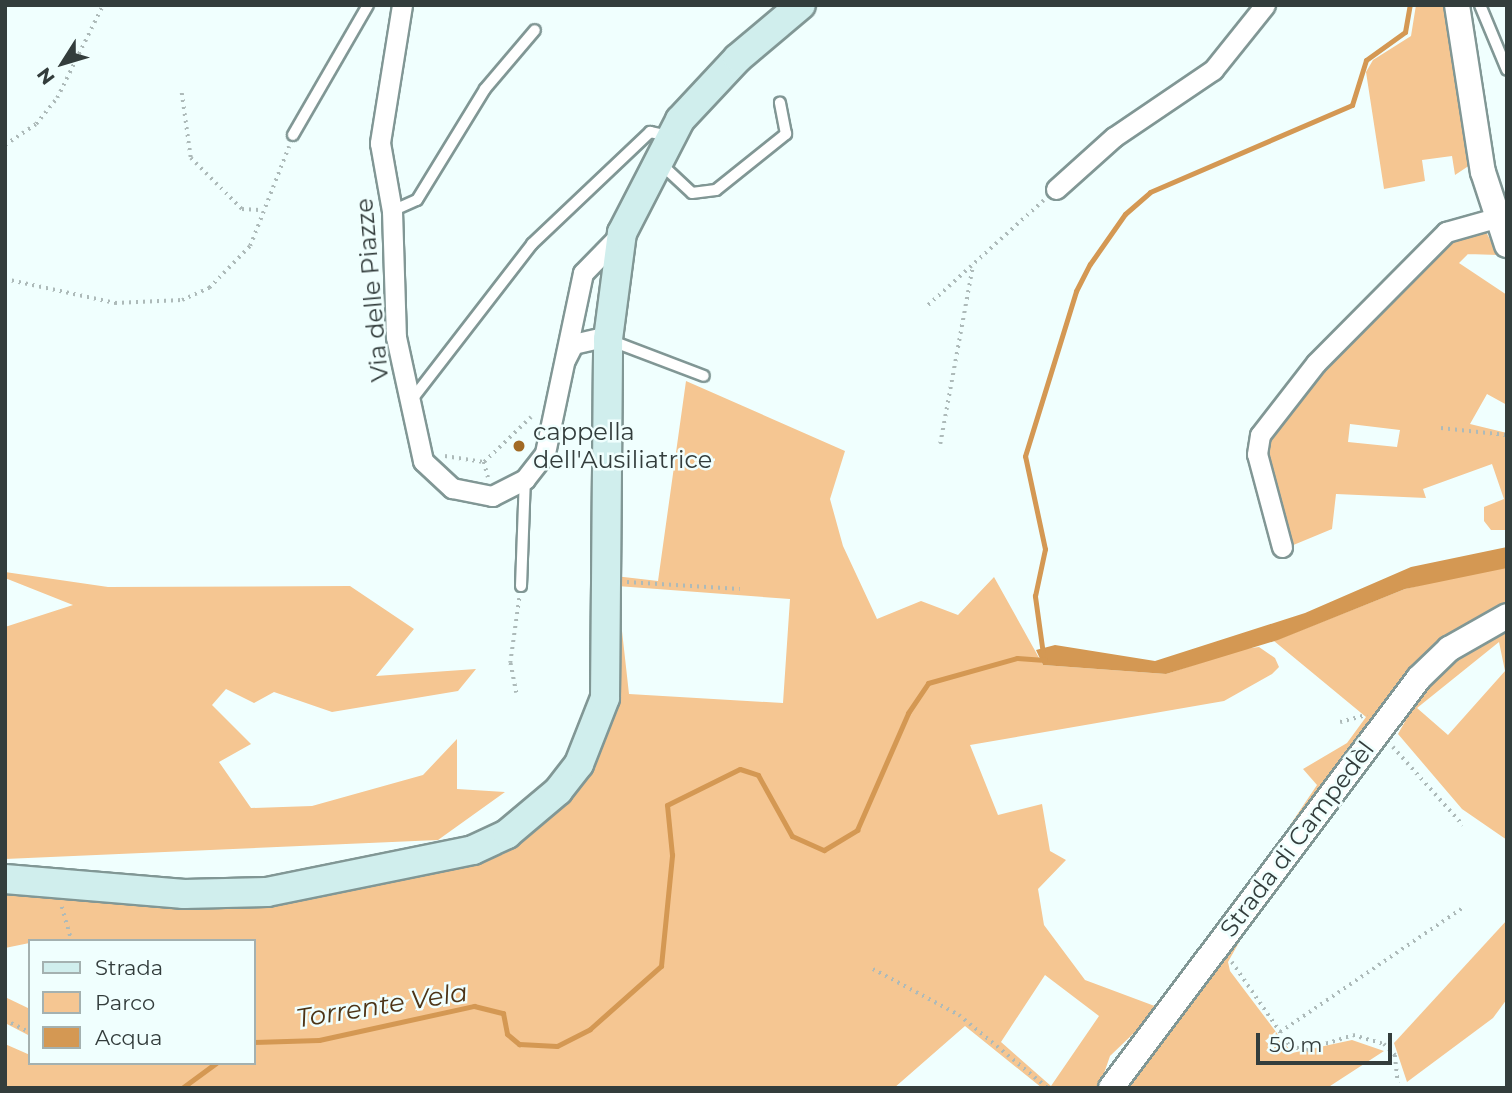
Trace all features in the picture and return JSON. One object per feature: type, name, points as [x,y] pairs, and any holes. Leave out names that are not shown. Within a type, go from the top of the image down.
[{"type":"main road","points":[[5,879],[184,894],[267,892],[406,866],[508,834],[558,791],[596,730],[608,657],[608,338],[622,233],[662,148],[738,58],[801,5]]},
{"type":"street","name":"Via delle Piazze","points":[[402,5],[380,143],[392,211],[396,337],[422,461],[452,488],[492,496],[525,479],[545,453],[583,273],[622,233]]},
{"type":"street","points":[[1056,190],[1114,137],[1213,70],[1265,5]]},
{"type":"street","points":[[1457,5],[1495,218],[1507,245]]},
{"type":"street","points":[[1282,547],[1257,454],[1261,435],[1316,363],[1446,232],[1495,218]]},
{"type":"street","name":"Via delle Piazze","points":[[561,371],[573,344],[608,338]]},
{"type":"street","name":"Strada di Campedèl","points":[[1111,1088],[1373,738],[1449,649],[1507,616]]},
{"type":"lane","points":[[293,135],[368,5]]},
{"type":"lane","points":[[1480,5],[1501,48],[1507,70]]},
{"type":"lane","points":[[392,211],[417,200],[485,89],[536,30]]},
{"type":"lane","points":[[408,404],[532,244],[650,132],[692,193],[716,190],[786,134],[780,103]]},
{"type":"lane","points":[[608,338],[704,376]]},
{"type":"lane","points":[[521,586],[525,479]]},
{"type":"path","points":[[5,145],[36,124],[57,98],[103,5]]},
{"type":"path","points":[[182,93],[191,158],[242,209],[262,210]]},
{"type":"path","points":[[5,279],[114,303],[182,300],[232,267],[250,246],[293,135]]},
{"type":"path","points":[[928,306],[1056,190]]},
{"type":"path","points":[[940,444],[973,265]]},
{"type":"path","points":[[458,454],[484,462],[531,417]]},
{"type":"path","points":[[1441,428],[1507,435]]},
{"type":"path","points":[[606,580],[740,589]]},
{"type":"path","points":[[516,693],[510,663],[521,586]]},
{"type":"path","points":[[1373,738],[1409,759],[1464,825]]},
{"type":"path","points":[[1280,1032],[1464,907]]},
{"type":"path","points":[[1234,957],[1239,979],[1280,1032],[1298,1049],[1353,1035],[1384,1044],[1395,1055],[1398,1083]]},
{"type":"path","points":[[873,969],[959,1015],[1048,1088]]},
{"type":"path","points":[[5,1020],[28,1031]]},
{"type":"green space","points":[[1416,5],[1445,5],[1473,163],[1455,175],[1452,156],[1422,160],[1425,181],[1384,189],[1366,72],[1373,60],[1411,36]]},
{"type":"green space","points":[[1485,230],[1498,255],[1468,254],[1459,263],[1507,295],[1507,405],[1487,394],[1470,424],[1507,433],[1507,530],[1491,530],[1484,521],[1484,507],[1504,499],[1492,464],[1423,489],[1426,498],[1336,494],[1332,529],[1291,546],[1263,446],[1325,361],[1446,242]],"holes":[[[1350,424],[1400,430],[1397,447],[1348,442]]]},
{"type":"green space","points":[[686,381],[845,451],[830,499],[843,546],[877,619],[921,601],[958,615],[994,577],[1043,665],[1166,674],[1243,649],[1259,647],[1275,658],[1279,667],[1272,674],[1224,701],[970,745],[998,815],[1042,804],[1050,851],[1066,860],[1038,889],[1044,925],[1085,980],[1160,1008],[1110,1056],[1099,1088],[1042,1088],[965,1026],[894,1088],[5,1088],[5,1044],[28,1054],[28,1065],[256,1065],[256,939],[28,939],[28,943],[5,948],[5,890],[173,905],[528,834],[563,804],[610,725],[615,576],[658,581]],"holes":[[[617,586],[790,599],[783,703],[629,694]],[[1045,975],[1099,1016],[1051,1086],[1001,1042]]]},
{"type":"green space","points":[[1490,568],[1507,568],[1507,604],[1462,626],[1431,651],[1264,864],[1317,785],[1303,769],[1347,743],[1366,717],[1274,641],[1405,589]]},
{"type":"green space","points":[[5,572],[108,587],[350,586],[414,629],[376,676],[476,669],[458,691],[332,712],[274,692],[254,703],[226,689],[212,705],[251,744],[219,762],[251,808],[312,806],[423,775],[457,739],[457,789],[505,792],[438,840],[5,859],[5,627],[73,605],[5,578]]},
{"type":"green space","points":[[1507,629],[1507,840],[1462,809],[1398,734],[1421,693],[1458,656]],"holes":[[[1499,642],[1505,671],[1448,735],[1417,708]]]},
{"type":"green space","points":[[1507,920],[1507,999],[1493,1018],[1407,1082],[1394,1043]]},
{"type":"green space","points":[[1247,928],[1228,962],[1230,971],[1292,1053],[1352,1040],[1384,1051],[1327,1088],[1124,1088]]},
{"type":"green space","points":[[5,997],[28,1008],[28,1035],[5,1023]]},
{"type":"water","points":[[1507,547],[1507,568],[1405,589],[1278,640],[1166,674],[1043,665],[1036,650],[1055,645],[1155,661],[1305,613],[1411,567]]},
{"type":"waterway","points":[[1043,654],[1035,596],[1045,549],[1025,456],[1076,291],[1090,264],[1125,214],[1150,192],[1352,105],[1366,60],[1405,32],[1410,5]]},
{"type":"waterway","name":"Torrente Vela","points":[[256,1042],[319,1040],[474,1006],[503,1013],[507,1034],[519,1044],[557,1046],[590,1029],[661,966],[672,855],[667,805],[740,769],[758,775],[792,836],[824,850],[857,830],[908,713],[928,683],[1017,658],[1045,660]]},
{"type":"waterway","name":"Torrente Vela","points":[[182,1088],[213,1065]]},
{"type":"place","name":"cappella dell'Ausiliatrice","points":[[519,446]]}]
